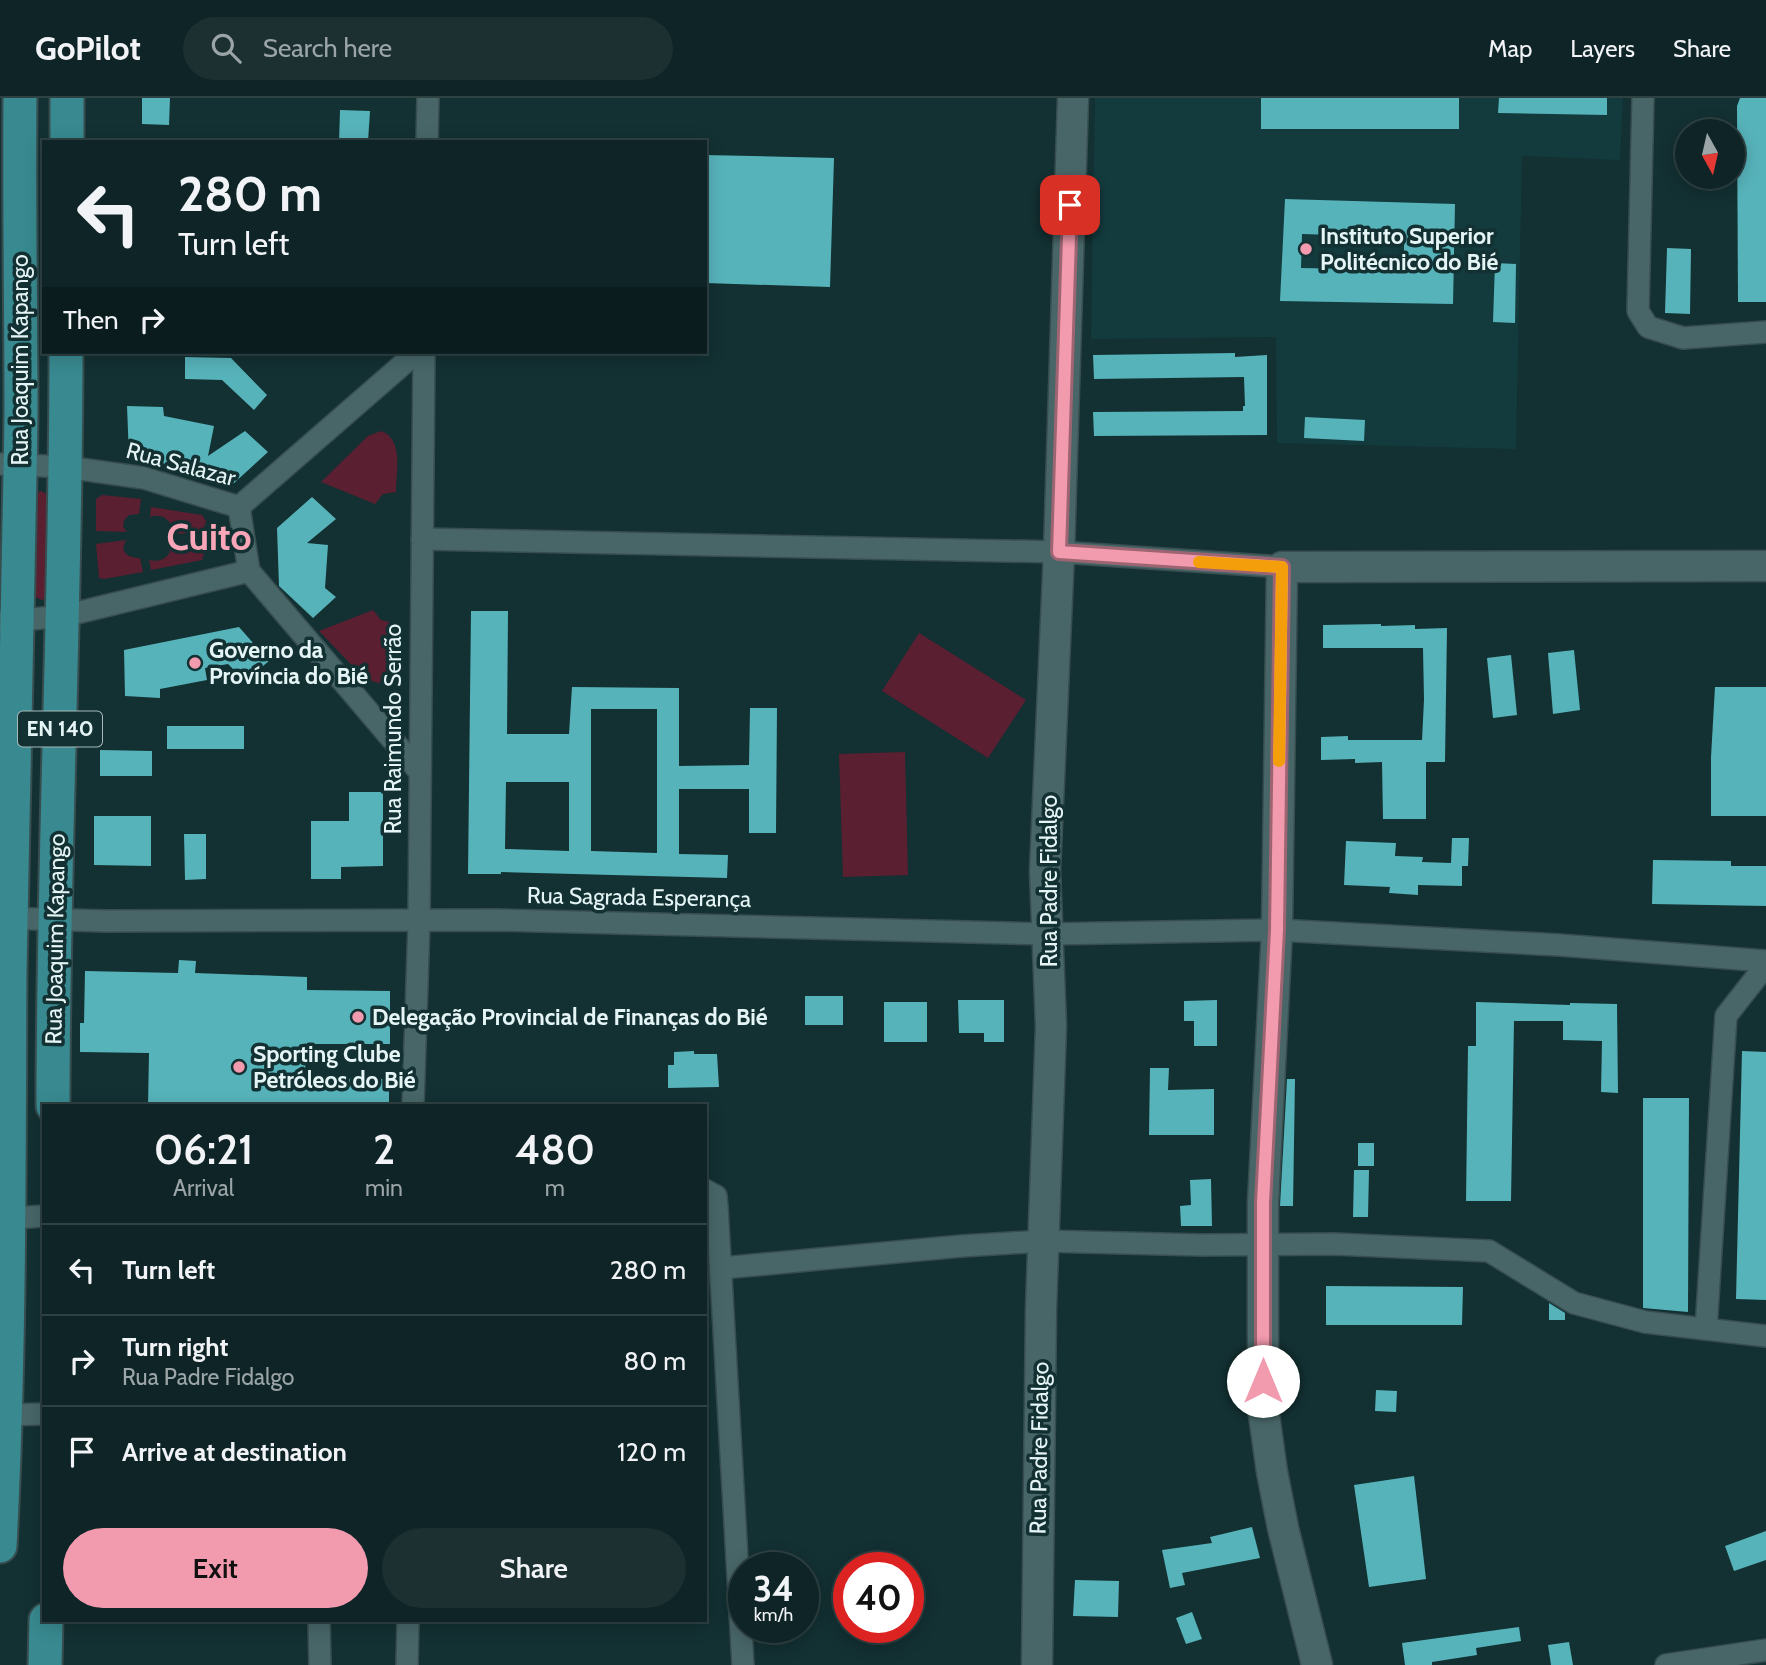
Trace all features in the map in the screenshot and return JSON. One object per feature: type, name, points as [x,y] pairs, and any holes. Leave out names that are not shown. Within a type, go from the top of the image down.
[{"type":"main road","name":"Rua Joaquim Kapango","points":[[0,1546],[4,1218],[12,1042],[6,918],[10,464],[32,144],[20,98]]},
{"type":"main road","points":[[67,98],[67,140]]},
{"type":"main road","name":"Rua Joaquim Kapango","points":[[53,1103],[54,920],[64,616],[66,354]]},
{"type":"main road","points":[[12,1042],[53,1045]]},
{"type":"main road","points":[[10,1097],[53,1103]]},
{"type":"main road","points":[[45,1665],[46,1622]]},
{"type":"street","points":[[427,140],[428,98]]},
{"type":"street","name":"Rua Padre Fidalgo","points":[[1038,1662],[1043,1241],[1051,1026],[1045,871],[1059,552],[1073,98]]},
{"type":"street","points":[[1643,98],[1638,311],[1648,327],[1683,338],[1766,332]]},
{"type":"street","name":"Rua Salazar","points":[[10,464],[66,467],[144,478],[239,507],[415,354]]},
{"type":"street","name":"Rua Raimundo Serrão","points":[[414,1104],[419,922],[424,354]]},
{"type":"street","points":[[239,507],[249,571],[419,771]]},
{"type":"street","points":[[422,539],[1059,552],[1282,567],[1766,566]]},
{"type":"street","points":[[1282,567],[1277,930],[1263,1203],[1262,1408],[1281,1517],[1317,1665]]},
{"type":"street","points":[[9,622],[64,616],[249,571]]},
{"type":"street","name":"Rua Sagrada Esperança","points":[[6,918],[419,922],[511,920],[1048,934],[1277,930],[1572,945],[1766,963]]},
{"type":"street","points":[[1706,1329],[1726,1016],[1766,963]]},
{"type":"street","points":[[707,1191],[716,1196],[722,1268],[743,1665]]},
{"type":"street","points":[[4,1218],[42,1216]]},
{"type":"street","points":[[722,1268],[1043,1241],[1334,1244],[1489,1251],[1574,1303],[1645,1322],[1766,1336]]},
{"type":"street","points":[[2,1415],[42,1414]]},
{"type":"street","points":[[320,1622],[320,1665]]},
{"type":"street","points":[[407,1665],[408,1622]]},
{"type":"street","points":[[1666,1665],[1766,1650]]},
{"type":"shaded area","name":"Instituto Superior Politécnico do Bié","points":[[1095,98],[1623,98],[1620,160],[1522,156],[1516,449],[1277,443],[1276,337],[1091,339]]},
{"type":"shaded area","points":[[381,431],[393,441],[396,449],[396,492],[383,494],[375,504],[321,482],[368,436]]},
{"type":"shaded area","points":[[41,491],[49,495],[48,598],[41,600],[33,595],[35,493]]},
{"type":"shaded area","points":[[102,495],[141,499],[139,514],[129,515],[124,520],[123,527],[127,532],[96,531],[96,499]]},
{"type":"shaded area","points":[[151,507],[202,515],[206,521],[204,528],[199,533],[169,534],[171,524],[162,516],[150,517]]},
{"type":"shaded area","points":[[126,540],[124,551],[132,557],[140,558],[143,572],[99,578],[96,544]]},
{"type":"shaded area","points":[[168,542],[198,542],[205,550],[202,560],[151,570],[149,560],[164,559],[170,552]]},
{"type":"shaded area","points":[[373,610],[381,620],[393,623],[392,667],[385,680],[378,683],[364,678],[319,631]]},
{"type":"shaded area","points":[[919,633],[1026,700],[988,758],[882,691]]},
{"type":"shaded area","points":[[905,752],[908,875],[843,877],[839,754]]},
{"type":"building","points":[[142,98],[170,98],[169,125],[142,124]]},
{"type":"building","points":[[1261,98],[1459,98],[1459,129],[1261,129]]},
{"type":"building","points":[[1499,98],[1607,98],[1607,115],[1498,113]]},
{"type":"building","points":[[1740,98],[1766,98],[1766,302],[1738,302],[1737,189],[1745,189],[1745,119],[1737,119]]},
{"type":"building","points":[[340,110],[370,111],[368,140],[339,140]]},
{"type":"building","points":[[707,155],[834,158],[830,287],[707,283]]},
{"type":"building","points":[[1285,199],[1455,204],[1453,304],[1280,301]],"holes":[[[1302,234],[1404,237],[1404,270],[1301,268]]]},
{"type":"building","points":[[1667,248],[1691,249],[1690,314],[1665,313]]},
{"type":"building","points":[[1495,263],[1516,264],[1515,323],[1493,322]]},
{"type":"building","points":[[1235,353],[1235,357],[1267,355],[1267,435],[1094,436],[1093,412],[1243,411],[1245,406],[1244,377],[1094,379],[1093,355]]},
{"type":"building","points":[[185,357],[231,358],[267,395],[254,410],[222,380],[185,379]]},
{"type":"building","points":[[127,406],[163,407],[164,416],[214,426],[208,456],[245,431],[268,452],[233,484],[129,457]]},
{"type":"building","points":[[1305,417],[1365,420],[1364,441],[1304,438]]},
{"type":"building","points":[[312,497],[336,519],[307,543],[328,545],[325,588],[336,597],[313,618],[279,586],[277,528]]},
{"type":"building","points":[[471,611],[508,611],[507,734],[569,734],[572,687],[679,688],[679,766],[749,765],[750,708],[777,708],[776,833],[749,833],[749,789],[679,789],[679,854],[728,855],[727,878],[501,872],[468,874]],"holes":[[[591,709],[657,709],[657,853],[591,851]],[[506,782],[569,782],[569,851],[505,849]]]},
{"type":"building","points":[[1323,625],[1415,625],[1415,629],[1447,628],[1445,762],[1426,762],[1426,819],[1383,819],[1382,762],[1355,763],[1355,759],[1321,760],[1321,737],[1348,736],[1348,740],[1422,740],[1423,648],[1323,648]]},
{"type":"building","name":"Governo da Província do Bié","points":[[239,627],[269,661],[245,681],[228,664],[205,668],[207,680],[160,689],[160,698],[125,696],[124,650]]},
{"type":"building","points":[[1574,650],[1580,710],[1553,714],[1548,653]]},
{"type":"building","points":[[1511,655],[1517,715],[1493,718],[1487,658]]},
{"type":"building","points":[[1715,687],[1766,687],[1766,816],[1711,816]]},
{"type":"building","points":[[167,726],[244,726],[244,749],[167,749]]},
{"type":"building","points":[[100,750],[152,751],[152,776],[100,776]]},
{"type":"building","points":[[349,792],[383,792],[383,866],[341,867],[341,879],[311,879],[311,821],[349,821]]},
{"type":"building","points":[[94,816],[151,816],[151,866],[94,865]]},
{"type":"building","points":[[184,834],[206,834],[206,879],[185,880]]},
{"type":"building","points":[[1452,838],[1469,838],[1468,866],[1462,866],[1462,886],[1418,885],[1418,895],[1389,893],[1390,887],[1344,885],[1346,841],[1396,843],[1395,856],[1423,857],[1422,862],[1451,863]]},
{"type":"building","points":[[1653,860],[1731,861],[1731,866],[1766,866],[1766,906],[1652,904]]},
{"type":"building","points":[[179,960],[196,961],[195,973],[307,977],[307,990],[390,991],[390,1044],[306,1044],[305,1078],[389,1079],[389,1102],[148,1104],[149,1053],[80,1052],[80,1023],[84,1023],[85,971],[178,973]]},
{"type":"building","points":[[805,996],[843,996],[843,1025],[805,1025]]},
{"type":"building","points":[[958,1000],[1004,1000],[1004,1042],[984,1042],[984,1033],[959,1033]]},
{"type":"building","points":[[1217,1000],[1217,1046],[1194,1046],[1194,1021],[1184,1021],[1184,1001]]},
{"type":"building","points":[[884,1002],[927,1002],[927,1042],[884,1042]]},
{"type":"building","points":[[1476,1002],[1617,1004],[1618,1093],[1601,1092],[1602,1041],[1563,1040],[1563,1021],[1514,1021],[1511,1201],[1466,1201],[1468,1046],[1476,1046]]},
{"type":"building","points":[[694,1051],[694,1054],[717,1054],[719,1087],[668,1088],[668,1065],[674,1065],[674,1052]]},
{"type":"building","points":[[1742,1051],[1766,1052],[1766,1300],[1736,1299]]},
{"type":"building","points":[[1150,1068],[1169,1068],[1168,1090],[1214,1089],[1214,1135],[1149,1135]]},
{"type":"building","points":[[1287,1079],[1295,1079],[1293,1206],[1280,1206]]},
{"type":"building","points":[[1643,1098],[1689,1098],[1688,1312],[1643,1308]]},
{"type":"building","points":[[1358,1143],[1374,1143],[1374,1166],[1358,1166]]},
{"type":"building","points":[[1354,1170],[1369,1170],[1368,1217],[1353,1217]]},
{"type":"building","points":[[1211,1179],[1212,1226],[1181,1226],[1180,1206],[1191,1205],[1190,1180]]},
{"type":"building","points":[[1326,1286],[1463,1287],[1462,1325],[1326,1325]]},
{"type":"building","points":[[1549,1303],[1565,1313],[1565,1320],[1549,1320]]},
{"type":"building","points":[[1376,1390],[1397,1391],[1396,1412],[1375,1411]]},
{"type":"building","points":[[1414,1476],[1426,1579],[1369,1587],[1354,1485]]},
{"type":"building","points":[[1252,1527],[1260,1558],[1182,1573],[1185,1585],[1170,1588],[1162,1550],[1212,1543],[1210,1537]]},
{"type":"building","points":[[1766,1531],[1766,1560],[1734,1571],[1725,1546]]},
{"type":"building","points":[[1075,1580],[1119,1581],[1118,1617],[1073,1616]]},
{"type":"building","points":[[1192,1612],[1202,1639],[1186,1644],[1176,1618]]},
{"type":"building","points":[[1519,1627],[1521,1641],[1476,1648],[1477,1655],[1432,1662],[1432,1665],[1405,1665],[1402,1643]]},
{"type":"building","points":[[1569,1642],[1573,1665],[1551,1665],[1548,1645]]},
{"type":"slow traffic","points":[[1199,562],[1282,567],[1279,761]]},
{"type":"place","name":"Instituto Superior Politécnico do Bié","points":[[1306,249]]},
{"type":"place","name":"Governo da Província do Bié","points":[[195,663]]},
{"type":"place","name":"Delegação Provincial de Finanças do Bié","points":[[358,1017]]},
{"type":"place","name":"Sporting Clube Petróleos do Bié","points":[[239,1067]]},
{"type":"district","name":"Cuito","points":[[209,537]]},
{"type":"route","points":[[1070,205],[1059,552],[1282,567],[1277,930],[1263,1203],[1263,1381]]}]
